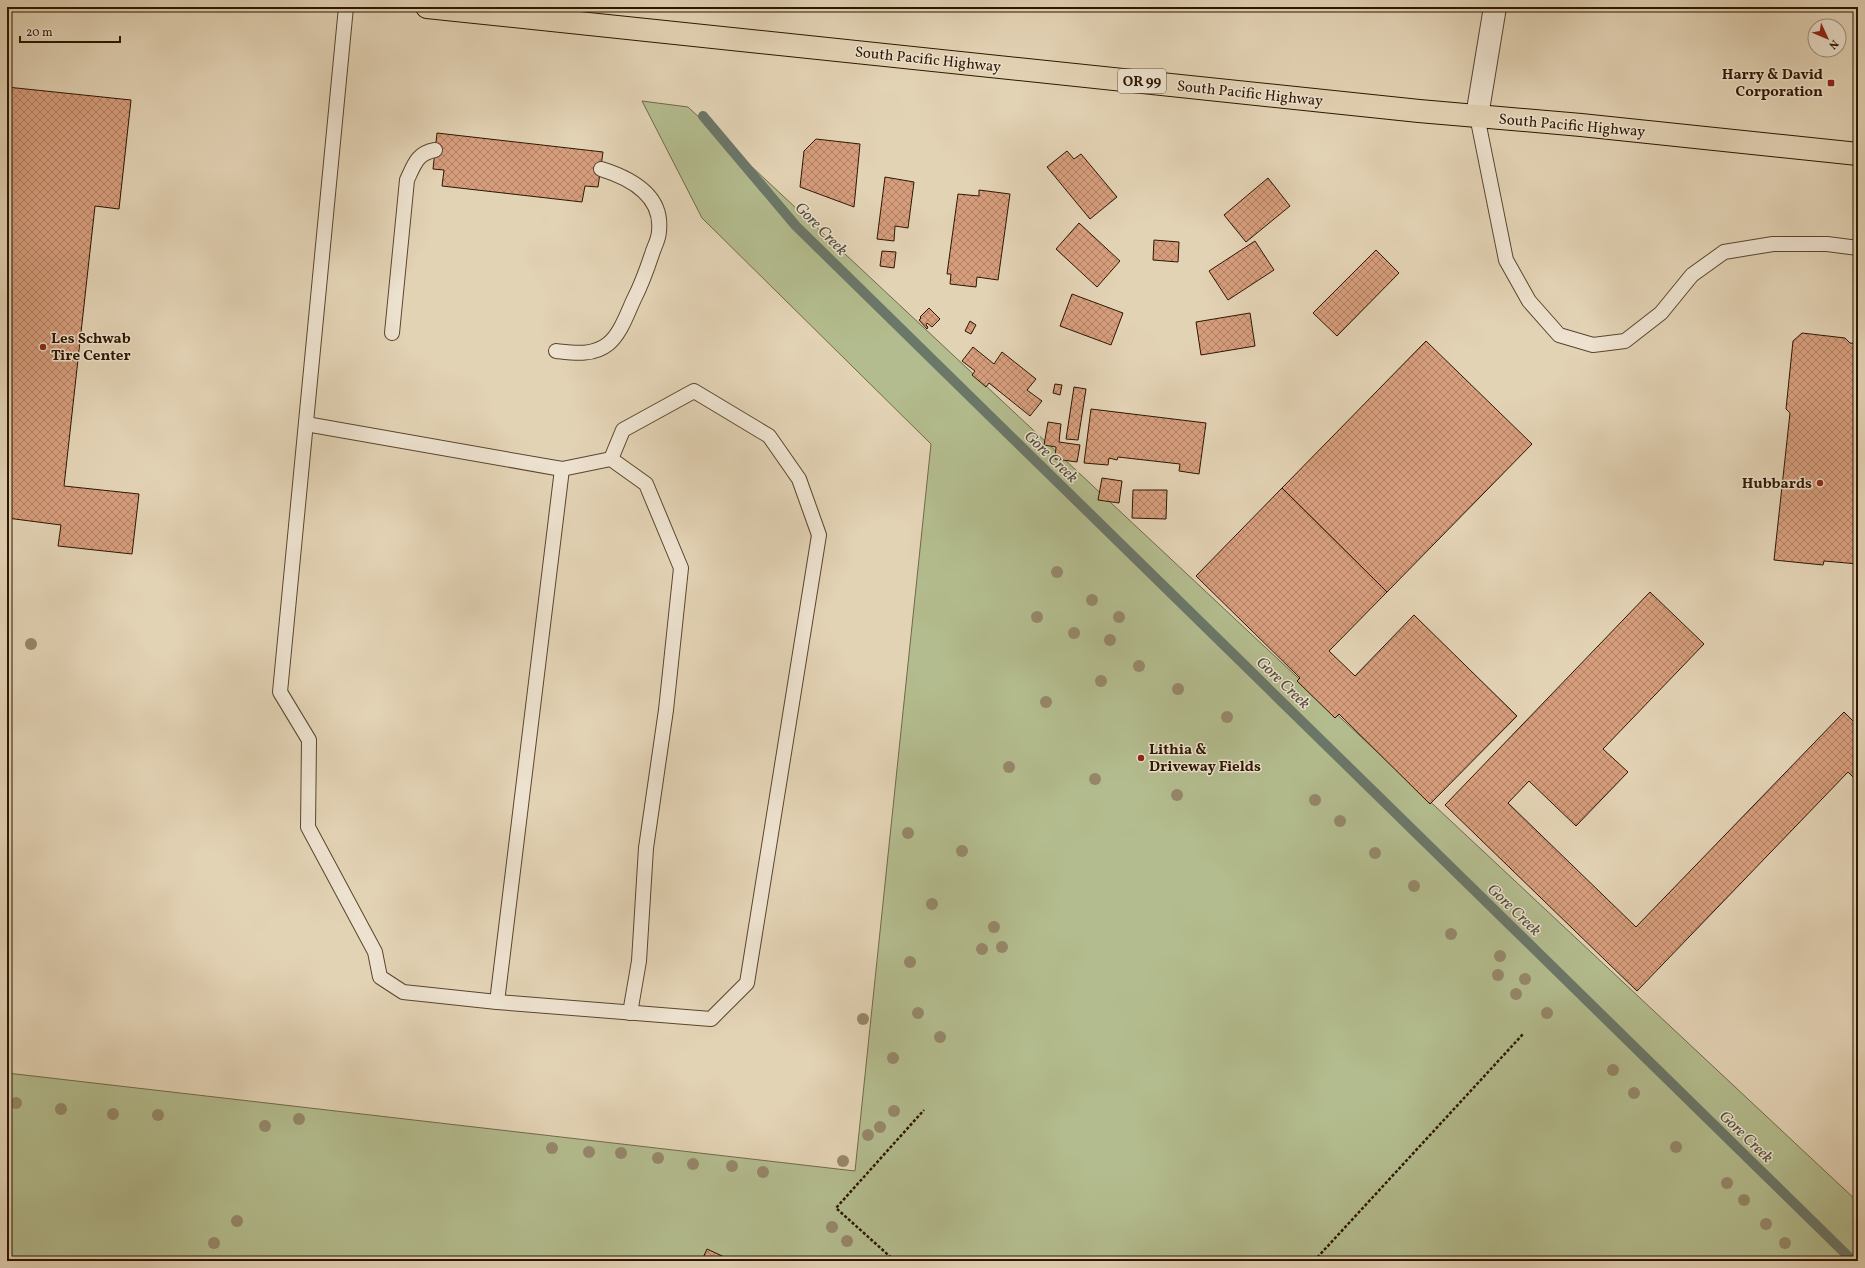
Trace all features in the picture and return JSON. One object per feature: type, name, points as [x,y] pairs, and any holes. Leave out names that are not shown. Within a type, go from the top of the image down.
[{"type":"main road","name":"South Pacific Highway","points":[[427,7],[1858,154]]},
{"type":"street","points":[[1477,116],[1495,7]]},
{"type":"lane","points":[[346,7],[280,692],[309,740],[308,827],[375,952],[380,977],[403,992],[497,1002],[711,1019],[747,982],[819,535],[799,479],[769,436],[694,391],[623,430],[611,459]]},
{"type":"lane","points":[[1477,116],[1506,260],[1529,301],[1559,335],[1593,345],[1625,341],[1661,313],[1692,274],[1724,252],[1773,244],[1827,244],[1858,248]]},
{"type":"lane","points":[[392,333],[407,180],[414,163],[426,152],[435,150]]},
{"type":"lane","points":[[556,351],[574,354],[592,353],[609,344],[619,330],[642,284],[659,232],[658,214],[651,197],[640,187],[622,176],[600,169]]},
{"type":"lane","points":[[306,424],[562,469],[611,459],[646,484],[680,568],[666,710],[646,848],[639,961],[630,1013]]},
{"type":"lane","points":[[497,1002],[562,469]]},
{"type":"path","points":[[1314,1261],[1524,1033]]},
{"type":"path","points":[[895,1261],[836,1208],[924,1110]]},
{"type":"green space","name":"Lithia & Driveway Fields","points":[[642,101],[688,107],[1858,1202],[1858,1261],[7,1261],[7,1073],[855,1171],[931,444],[702,218]]},
{"type":"building","name":"Les Schwab Tire Center","points":[[7,87],[131,100],[119,209],[95,206],[64,486],[139,494],[132,554],[58,546],[61,525],[7,518]]},
{"type":"building","points":[[437,133],[603,152],[598,187],[585,186],[582,202],[442,186],[444,170],[433,169]]},
{"type":"building","points":[[816,139],[860,144],[854,207],[800,187],[804,151]]},
{"type":"building","points":[[1067,151],[1074,159],[1081,154],[1117,197],[1090,219],[1047,167]]},
{"type":"building","points":[[885,177],[914,182],[908,228],[895,226],[894,241],[877,239]]},
{"type":"building","points":[[1268,178],[1290,206],[1246,242],[1224,215]]},
{"type":"building","points":[[979,190],[1010,194],[998,280],[977,277],[976,287],[950,284],[951,274],[947,274],[958,194],[979,196]]},
{"type":"building","points":[[1079,223],[1120,261],[1097,287],[1056,249]]},
{"type":"building","points":[[1154,240],[1179,242],[1178,262],[1153,260]]},
{"type":"building","points":[[1255,241],[1274,270],[1228,300],[1209,271]]},
{"type":"building","points":[[1376,250],[1399,273],[1337,336],[1313,313]]},
{"type":"building","points":[[882,251],[896,252],[894,268],[880,266]]},
{"type":"building","points":[[1072,294],[1123,313],[1111,345],[1060,326]]},
{"type":"building","points":[[929,308],[940,319],[932,327],[927,323],[927,329],[919,320]]},
{"type":"building","points":[[1250,313],[1255,346],[1201,355],[1196,322]]},
{"type":"building","points":[[970,321],[976,325],[971,334],[965,331]]},
{"type":"building","name":"Hubbards","points":[[1802,333],[1845,338],[1850,343],[1858,344],[1858,564],[1824,561],[1823,565],[1774,560],[1790,413],[1786,409],[1793,341]]},
{"type":"building","points":[[1426,341],[1532,444],[1387,592],[1282,488]]},
{"type":"building","points":[[973,347],[994,364],[1002,352],[1036,379],[1027,390],[1042,401],[1030,416],[989,383],[986,387],[972,375],[975,371],[962,361]]},
{"type":"building","points":[[1055,384],[1062,385],[1060,395],[1053,393]]},
{"type":"building","points":[[1074,387],[1086,389],[1078,440],[1066,439]]},
{"type":"building","points":[[1091,409],[1206,423],[1199,474],[1179,471],[1180,464],[1118,457],[1117,460],[1109,458],[1108,465],[1084,463]]},
{"type":"building","points":[[1048,422],[1061,424],[1059,442],[1080,445],[1077,462],[1055,459],[1056,447],[1044,445]]},
{"type":"building","points":[[1102,478],[1122,481],[1119,503],[1098,500]]},
{"type":"building","points":[[1282,488],[1387,592],[1329,651],[1355,676],[1414,615],[1517,716],[1430,804],[1339,714],[1335,718],[1297,681],[1300,678],[1196,576]]},
{"type":"building","points":[[1133,490],[1167,490],[1166,519],[1132,518]]},
{"type":"building","points":[[1650,592],[1704,644],[1603,749],[1628,772],[1576,826],[1529,781],[1508,803],[1636,927],[1844,712],[1858,726],[1858,782],[1848,772],[1637,991],[1445,805]]},
{"type":"building","points":[[707,1249],[733,1261],[702,1260]]},
{"type":"waterway","name":"Gore Creek","points":[[703,116],[796,226],[1853,1261]]},
{"type":"place","name":"Harry & David Corporation","points":[[1831,83]]},
{"type":"place","name":"Les Schwab Tire Center","points":[[43,347]]},
{"type":"place","name":"Hubbards","points":[[1820,483]]},
{"type":"place","name":"Lithia & Driveway Fields","points":[[1141,758]]}]
